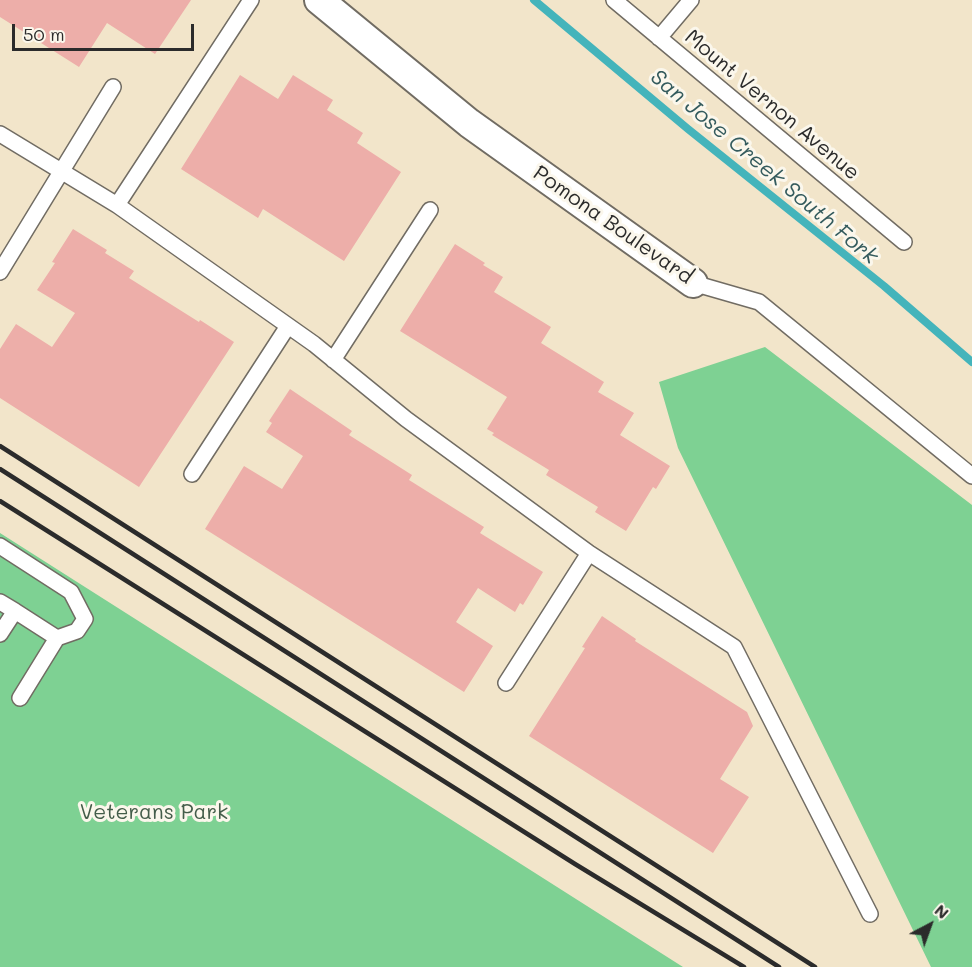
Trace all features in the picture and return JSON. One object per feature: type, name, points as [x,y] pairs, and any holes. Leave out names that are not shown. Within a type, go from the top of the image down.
[{"type":"street","name":"Pomona Boulevard","points":[[319,0],[469,123],[693,283]]},
{"type":"lane","points":[[117,206],[251,0]]},
{"type":"lane","name":"Mount Vernon Avenue","points":[[614,0],[904,242]]},
{"type":"lane","points":[[658,38],[691,0]]},
{"type":"lane","points":[[0,272],[113,87]]},
{"type":"lane","points":[[0,134],[117,206],[288,326],[406,419],[589,553],[734,647],[870,914]]},
{"type":"lane","points":[[333,360],[430,210]]},
{"type":"lane","name":"Pomona Boulevard","points":[[693,283],[759,302],[972,476]]},
{"type":"lane","points":[[192,474],[288,326]]},
{"type":"lane","points":[[0,546],[71,592],[85,619],[77,631],[57,638],[20,698]]},
{"type":"lane","points":[[506,683],[589,553]]},
{"type":"lane","points":[[0,602],[57,638]]},
{"type":"lane","points":[[0,634],[15,611]]},
{"type":"green space","points":[[765,347],[972,505],[972,967],[931,967],[678,448],[659,382]]},
{"type":"green space","name":"Veterans Park","points":[[0,533],[683,967],[0,967]]},
{"type":"building","points":[[0,0],[191,0],[155,54],[107,23],[79,67],[0,17]]},
{"type":"building","points":[[240,75],[278,99],[293,75],[333,100],[327,110],[363,133],[357,143],[401,172],[344,261],[263,209],[258,218],[181,169]]},
{"type":"building","points":[[73,229],[107,250],[105,253],[134,271],[129,278],[234,342],[139,487],[0,398],[0,349],[16,324],[52,347],[75,313],[37,290]]},
{"type":"building","points":[[455,244],[503,277],[494,292],[551,327],[541,343],[604,382],[598,392],[634,413],[620,435],[670,466],[656,489],[653,487],[626,531],[595,512],[598,507],[546,475],[549,470],[492,435],[494,433],[487,429],[507,397],[400,331]]},
{"type":"building","points":[[290,389],[352,431],[349,435],[412,475],[409,480],[484,527],[480,533],[543,572],[523,605],[520,603],[515,612],[478,588],[456,622],[493,646],[464,692],[205,529],[244,466],[282,489],[303,456],[266,432],[272,423],[269,421]]},
{"type":"building","points":[[602,616],[636,639],[635,641],[747,712],[753,726],[720,779],[749,797],[713,853],[529,736],[585,648],[582,647]]},
{"type":"waterway","name":"San Jose Creek South Fork","points":[[534,0],[688,129],[884,286],[972,362]]},
{"type":"railway","points":[[0,446],[815,967]]},
{"type":"railway","points":[[0,469],[779,967]]},
{"type":"railway","points":[[0,501],[575,864],[744,967]]}]
